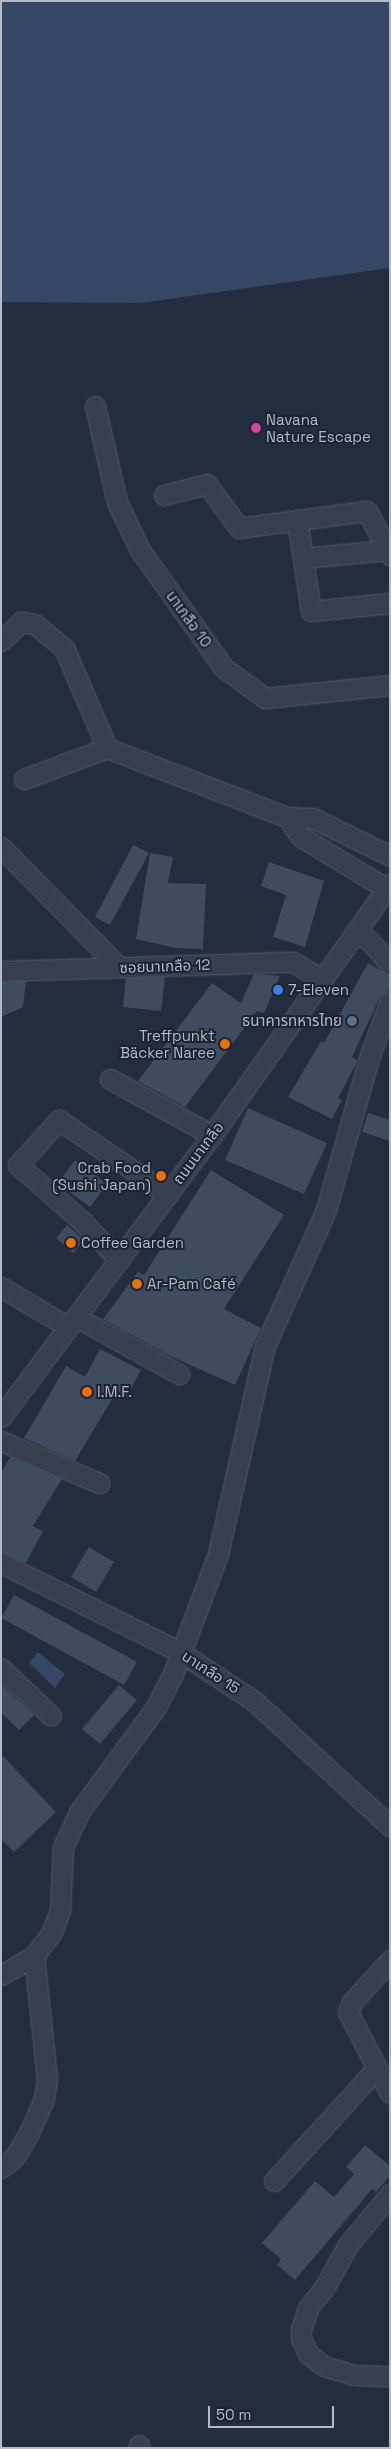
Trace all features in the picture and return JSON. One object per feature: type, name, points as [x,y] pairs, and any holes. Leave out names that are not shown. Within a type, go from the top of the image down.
[{"type":"street","name":"นาเกลือ 10","points":[[95,406],[118,502],[140,550],[224,668],[265,698],[390,685]]},
{"type":"street","points":[[164,495],[207,484],[239,528],[367,510],[389,553],[303,558]]},
{"type":"street","points":[[297,520],[311,611],[390,603]]},
{"type":"street","points":[[1,641],[21,622],[34,624],[64,648],[107,748]]},
{"type":"street","points":[[24,779],[107,748],[287,816],[313,818],[390,856]]},
{"type":"street","points":[[287,816],[301,837],[388,886]]},
{"type":"street","points":[[1,847],[119,968]]},
{"type":"street","name":"ถนนนาเกลือ","points":[[3,1411],[212,1135],[388,886]]},
{"type":"street","points":[[355,933],[370,941],[390,965]]},
{"type":"street","name":"ซอยนาเกลือ 12","points":[[1,970],[294,962],[323,980]]},
{"type":"street","points":[[1,1975],[34,1956],[52,1932],[60,1910],[63,1847],[79,1812],[156,1707],[173,1674],[218,1554],[265,1346],[326,1210],[370,1055],[390,1001]]},
{"type":"street","points":[[110,1079],[212,1135]]},
{"type":"street","points":[[119,1260],[83,1222],[18,1165],[59,1120],[168,1194]]},
{"type":"street","points":[[1,1287],[179,1374]]},
{"type":"street","points":[[1,1441],[99,1483]]},
{"type":"street","name":"นาเกลือ 15","points":[[1,1564],[180,1652],[254,1701],[390,1826]]},
{"type":"street","points":[[1,1668],[51,1716]]},
{"type":"street","points":[[1,2168],[14,2158],[28,2135],[44,2099],[47,2079],[34,1956]]},
{"type":"street","points":[[390,1960],[352,2002],[348,2012],[390,2093]]},
{"type":"street","points":[[274,2181],[376,2069]]},
{"type":"street","points":[[390,2194],[348,2246],[324,2288],[308,2308],[301,2329],[301,2338],[308,2354],[324,2366],[353,2375],[390,2376]]},
{"type":"water","points":[[1,1],[390,1],[390,268],[140,303],[1,302]]},
{"type":"water","points":[[38,1652],[65,1674],[55,1688],[29,1663]]},
{"type":"building","points":[[133,845],[149,853],[110,925],[95,917]]},
{"type":"building","points":[[150,853],[173,857],[168,883],[206,884],[203,949],[175,948],[136,939]]},
{"type":"building","points":[[269,862],[324,881],[305,947],[273,937],[286,895],[261,886]]},
{"type":"building","points":[[368,963],[390,976],[390,988],[380,997],[352,1057],[357,1060],[356,1064],[338,1098],[342,1100],[332,1119],[288,1097],[321,1041],[324,1043]]},
{"type":"building","points":[[254,974],[280,976],[264,1013],[257,1011],[185,1107],[138,1081],[212,983],[241,1003]]},
{"type":"building","points":[[165,977],[161,1011],[123,1007],[126,978]]},
{"type":"building","points":[[26,981],[23,1007],[1,1017],[1,982]]},
{"type":"building","points":[[248,1108],[327,1143],[304,1194],[225,1160]]},
{"type":"building","points":[[368,1113],[390,1120],[390,1141],[362,1132]]},
{"type":"building","points":[[75,1160],[107,1184],[90,1207],[58,1183]]},
{"type":"building","points":[[211,1170],[284,1215],[224,1309],[261,1328],[235,1385],[170,1356],[103,1319],[138,1272],[144,1275]]},
{"type":"building","points":[[67,1225],[84,1240],[73,1253],[56,1238]]},
{"type":"building","points":[[100,1349],[141,1370],[127,1396],[117,1391],[75,1461],[24,1438],[66,1366],[85,1377]]},
{"type":"building","points":[[10,1457],[62,1479],[33,1526],[43,1531],[26,1563],[1,1552],[1,1473]]},
{"type":"building","points":[[89,1547],[114,1562],[96,1592],[71,1577]]},
{"type":"building","points":[[14,1595],[137,1662],[124,1685],[1,1618]]},
{"type":"building","points":[[1,1684],[34,1715],[19,1730],[1,1713]]},
{"type":"building","points":[[119,1685],[137,1700],[100,1744],[82,1729]]},
{"type":"building","points":[[1,1754],[56,1812],[14,1852],[1,1839]]},
{"type":"building","points":[[365,2145],[390,2166],[390,2176],[376,2192],[372,2189],[295,2280],[277,2265],[281,2259],[262,2243],[315,2181],[334,2197],[354,2174],[346,2167]]},
{"type":"place","name":"Navana Nature Escape","points":[[256,428]]},
{"type":"place","name":"7-Eleven","points":[[278,990]]},
{"type":"place","name":"ธนาคารทหารไทย","points":[[352,1021]]},
{"type":"place","name":"Treffpunkt Bäcker Naree","points":[[225,1044]]},
{"type":"place","name":"Crab Food (Sushi Japan)","points":[[161,1176]]},
{"type":"place","name":"Coffee Garden","points":[[71,1243]]},
{"type":"place","name":"Ar-Pam Café","points":[[137,1284]]},
{"type":"place","name":"I.M.F.","points":[[87,1392]]}]
